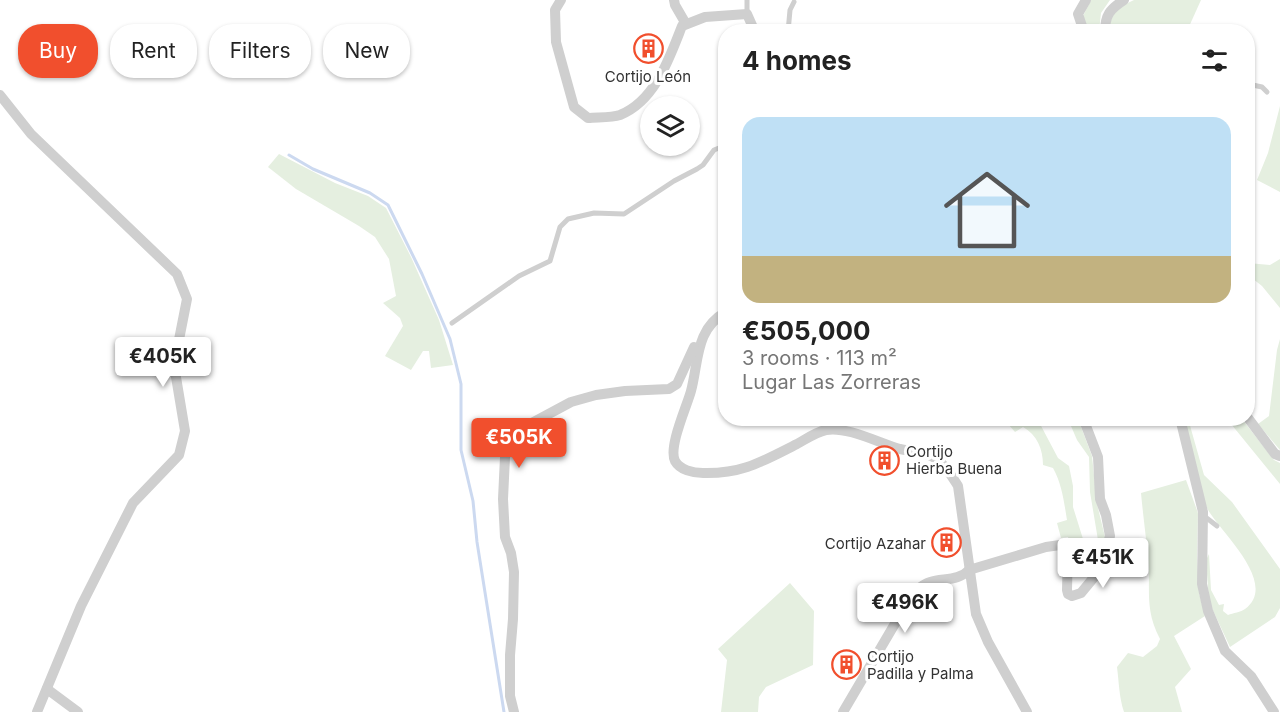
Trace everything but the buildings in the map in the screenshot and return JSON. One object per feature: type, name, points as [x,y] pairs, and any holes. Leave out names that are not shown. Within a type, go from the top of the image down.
[{"type":"street","points":[[561,0],[555,10],[556,42],[574,107],[588,118],[619,115],[642,102],[656,83],[671,55],[682,26],[705,16],[747,14],[751,24]]},
{"type":"street","points":[[674,0],[686,24]]},
{"type":"street","points":[[1081,24],[1078,14],[1086,0]]},
{"type":"street","points":[[1105,24],[1105,20],[1116,5],[1124,0]]},
{"type":"street","points":[[0,95],[31,134],[177,274],[187,299],[174,365],[185,431],[179,455],[133,503],[81,606],[37,712]]},
{"type":"street","points":[[718,316],[703,333],[699,345],[691,389],[673,449],[675,460],[684,469],[698,473],[723,473],[750,468],[824,430],[838,429],[897,448],[932,456],[948,470],[958,486],[976,614],[988,642],[1027,712]]},
{"type":"street","points":[[514,712],[510,696],[510,655],[514,572],[511,553],[505,537],[503,499],[505,457],[509,441],[517,431],[571,402],[596,395],[625,391],[669,389],[677,384],[694,347],[699,345]]},
{"type":"street","points":[[843,712],[913,593],[930,582],[964,576],[969,570],[1060,545],[1068,549],[1068,594],[1072,596],[1080,593],[1100,570],[1110,536],[1100,499],[1098,457],[1086,426]]},
{"type":"street","points":[[1182,426],[1203,515],[1202,584],[1208,611],[1226,651],[1251,676],[1274,712]]},
{"type":"street","points":[[1254,426],[1275,454],[1280,456]]},
{"type":"street","points":[[47,689],[78,712]]},
{"type":"lane","points":[[747,0],[747,14]]},
{"type":"lane","points":[[789,24],[790,10],[794,2]]},
{"type":"lane","points":[[1255,86],[1262,87],[1267,92]]},
{"type":"lane","points":[[452,323],[519,276],[550,261],[560,227],[568,219],[594,213],[624,214],[703,165],[714,150],[718,148]]},
{"type":"lane","points":[[1203,515],[1217,526]]},
{"type":"green space","points":[[1091,0],[1110,0],[1101,13],[1100,24],[1085,24],[1082,18]]},
{"type":"green space","points":[[1134,0],[1201,0],[1190,24],[1110,24],[1113,16],[1124,5]]},
{"type":"green space","points":[[1280,106],[1280,192],[1257,180],[1268,153]]},
{"type":"green space","points":[[279,154],[335,183],[368,196],[386,208],[439,320],[453,365],[431,368],[429,351],[423,351],[411,370],[385,356],[403,326],[400,318],[383,303],[396,296],[389,259],[375,237],[296,189],[268,167]]},
{"type":"green space","points":[[1280,259],[1280,308],[1255,280],[1255,264],[1270,265]]},
{"type":"green space","points":[[1280,339],[1280,450],[1258,424],[1269,416]]},
{"type":"green space","points":[[1010,426],[1041,426],[1058,458],[1069,466],[1073,486],[1073,507],[1083,539],[1075,543],[1077,554],[1073,554],[1068,537],[1061,538],[1057,523],[1067,520],[1059,480],[1053,468],[1043,465],[1040,448],[1028,430],[1023,427],[1015,432]]},
{"type":"green space","points":[[1071,426],[1081,426],[1092,456],[1104,541],[1098,540],[1090,492],[1089,457],[1077,440]]},
{"type":"green space","points":[[1186,426],[1190,426],[1204,475],[1232,502],[1280,569],[1280,608],[1275,617],[1230,647],[1209,602],[1206,560],[1209,554],[1211,590],[1219,605],[1224,604],[1223,611],[1228,615],[1245,609],[1254,598],[1255,585],[1251,571],[1243,557],[1207,508],[1196,475]]},
{"type":"green space","points":[[1233,426],[1247,426],[1274,460],[1280,463],[1280,484]]},
{"type":"green space","points":[[1186,480],[1198,513],[1199,593],[1205,616],[1174,636],[1191,669],[1175,687],[1182,712],[1124,712],[1117,667],[1128,653],[1143,657],[1157,646],[1160,639],[1150,608],[1148,558],[1141,493]]},
{"type":"green space","points":[[790,583],[814,611],[813,665],[766,687],[759,697],[758,712],[721,712],[727,660],[718,649]]},
{"type":"waterway","points":[[289,155],[313,169],[370,193],[388,205],[422,274],[450,339],[461,384],[461,450],[473,501],[477,542],[504,712]]},
{"type":"place","name":"Cortijo León","points":[[648,49]]},
{"type":"place","name":"Cortijo Hierba Buena","points":[[885,460]]},
{"type":"place","name":"Cortijo Azahar","points":[[947,543]]},
{"type":"place","name":"Cortijo Padilla y Palma","points":[[846,665]]}]
